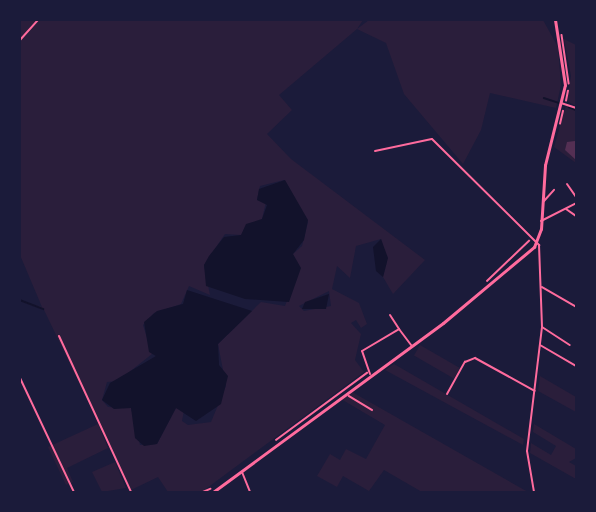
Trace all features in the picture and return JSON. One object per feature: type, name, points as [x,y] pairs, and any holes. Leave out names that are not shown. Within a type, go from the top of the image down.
[{"type":"street","points":[[20,40],[38,20]]},
{"type":"street","points":[[534,492],[527,451],[542,327],[542,287],[537,241],[541,221],[541,202],[566,77],[555,20]]},
{"type":"street","points":[[562,104],[576,108]]},
{"type":"street","points":[[375,151],[432,139],[537,241]]},
{"type":"street","points":[[567,184],[576,197]]},
{"type":"street","points":[[541,202],[554,190]]},
{"type":"street","points":[[541,221],[576,203]]},
{"type":"street","points":[[566,209],[576,216]]},
{"type":"street","points":[[213,492],[346,390],[412,346],[537,241]]},
{"type":"street","points":[[390,315],[412,346]]},
{"type":"street","points":[[542,327],[570,345]]},
{"type":"street","points":[[370,374],[362,351],[399,329]]},
{"type":"street","points":[[59,336],[131,492]]},
{"type":"street","points":[[540,345],[576,366]]},
{"type":"street","points":[[447,394],[465,362],[475,358],[535,391]]},
{"type":"street","points":[[20,378],[74,492]]},
{"type":"street","points":[[242,472],[250,492]]},
{"type":"lane","points":[[542,287],[576,307]]},
{"type":"path","points":[[558,130],[562,104]]},
{"type":"path","points":[[484,284],[529,241]]},
{"type":"path","points":[[346,390],[372,410]]},
{"type":"shaded area","points":[[20,20],[363,20],[357,29],[279,95],[292,110],[267,134],[291,159],[425,260],[393,294],[383,277],[387,261],[381,239],[356,246],[350,278],[337,266],[332,289],[359,303],[367,324],[361,328],[356,320],[351,323],[361,334],[355,360],[364,372],[203,491],[168,492],[158,477],[131,490],[44,310],[20,301],[42,307],[20,255]],"holes":[[[284,180],[308,222],[302,246],[293,254],[294,282],[285,306],[261,302],[218,344],[226,386],[211,422],[188,425],[182,421],[184,410],[176,408],[157,444],[140,445],[131,408],[108,407],[102,400],[107,382],[118,381],[152,354],[143,325],[154,313],[181,304],[189,286],[210,295],[204,265],[225,234],[241,235],[262,219],[266,202],[257,200],[260,186]],[[329,291],[331,306],[304,311],[299,306]]]},
{"type":"shaded area","points":[[369,20],[543,20],[558,47],[561,85],[556,108],[490,93],[481,130],[463,164],[404,94],[386,43],[357,29]]},
{"type":"shaded area","points":[[564,39],[576,45],[576,106],[567,101],[571,76]]},
{"type":"shaded area","points":[[566,105],[576,109],[576,163],[554,147]]},
{"type":"shaded area","points":[[285,180],[308,220],[304,240],[293,254],[301,268],[289,302],[245,299],[206,286],[204,265],[209,256],[224,237],[241,235],[246,224],[262,219],[267,205],[257,200],[259,189]]},
{"type":"shaded area","points":[[381,239],[388,258],[383,277],[376,271],[373,247]]},
{"type":"shaded area","points":[[187,290],[252,311],[218,344],[219,365],[228,376],[221,404],[196,421],[176,408],[157,444],[144,446],[135,438],[131,408],[114,409],[102,400],[110,383],[156,356],[149,352],[144,322],[157,311],[183,304]]},
{"type":"shaded area","points":[[329,294],[326,309],[302,309],[305,302]]},
{"type":"shaded area","points":[[420,345],[460,368],[454,378],[414,355]]},
{"type":"shaded area","points":[[394,364],[524,439],[523,445],[385,370]]},
{"type":"shaded area","points":[[540,376],[576,397],[576,412],[538,391]]},
{"type":"shaded area","points":[[352,392],[528,492],[422,492],[384,470],[369,491],[343,476],[337,487],[317,476],[330,454],[340,460],[346,449],[366,459],[385,425],[341,399]]},
{"type":"shaded area","points":[[98,424],[108,448],[67,468],[73,482],[66,485],[48,447]]},
{"type":"shaded area","points":[[534,424],[576,449],[576,458],[569,462],[576,466],[576,479],[530,453],[531,443],[551,455],[556,446],[533,432]]},
{"type":"shaded area","points":[[115,462],[126,488],[102,492],[92,472]]},
{"type":"building","points":[[575,141],[576,160],[565,150],[567,142]]},
{"type":"waterway","points":[[544,98],[559,103]]},
{"type":"waterway","points":[[569,107],[576,110]]},
{"type":"waterway","points":[[20,300],[43,309]]}]
